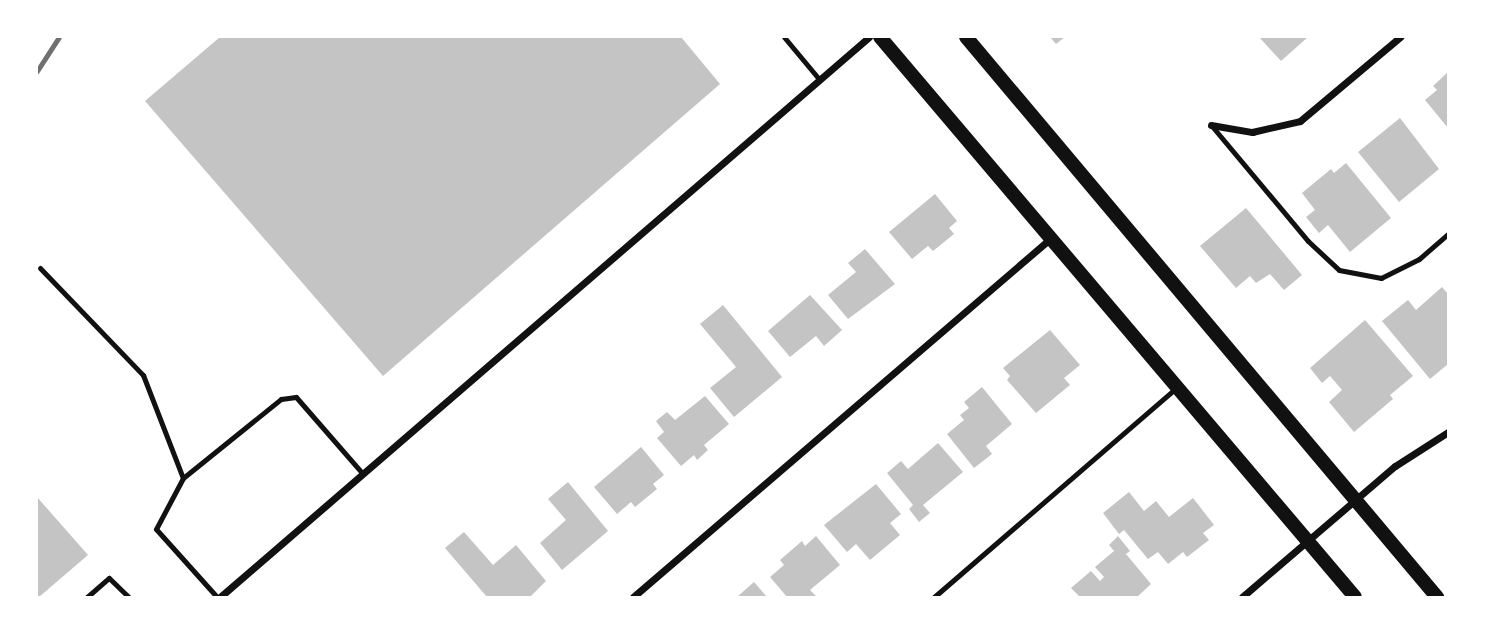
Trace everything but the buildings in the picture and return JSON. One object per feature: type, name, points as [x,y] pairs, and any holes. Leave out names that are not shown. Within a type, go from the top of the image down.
[{"type":"main road","points":[[880,37],[1355,597]]},
{"type":"main road","points":[[966,37],[1437,597]]},
{"type":"street","points":[[218,597],[869,37]]},
{"type":"street","points":[[1211,125],[1252,132],[1300,121],[1400,37]]},
{"type":"street","points":[[633,597],[1051,238]]},
{"type":"street","points":[[1242,597],[1395,466],[1448,432]]},
{"type":"lane","points":[[784,37],[819,79]]},
{"type":"lane","points":[[1211,125],[1308,241],[1339,270],[1381,278],[1419,259],[1448,234]]},
{"type":"lane","points":[[40,268],[144,375],[183,478]]},
{"type":"lane","points":[[934,597],[1175,388]]},
{"type":"lane","points":[[218,597],[156,529],[183,478],[281,399],[296,397],[363,474]]},
{"type":"lane","points":[[87,597],[109,578],[128,597]]},
{"type":"railway","points":[[37,71],[59,37]]}]
